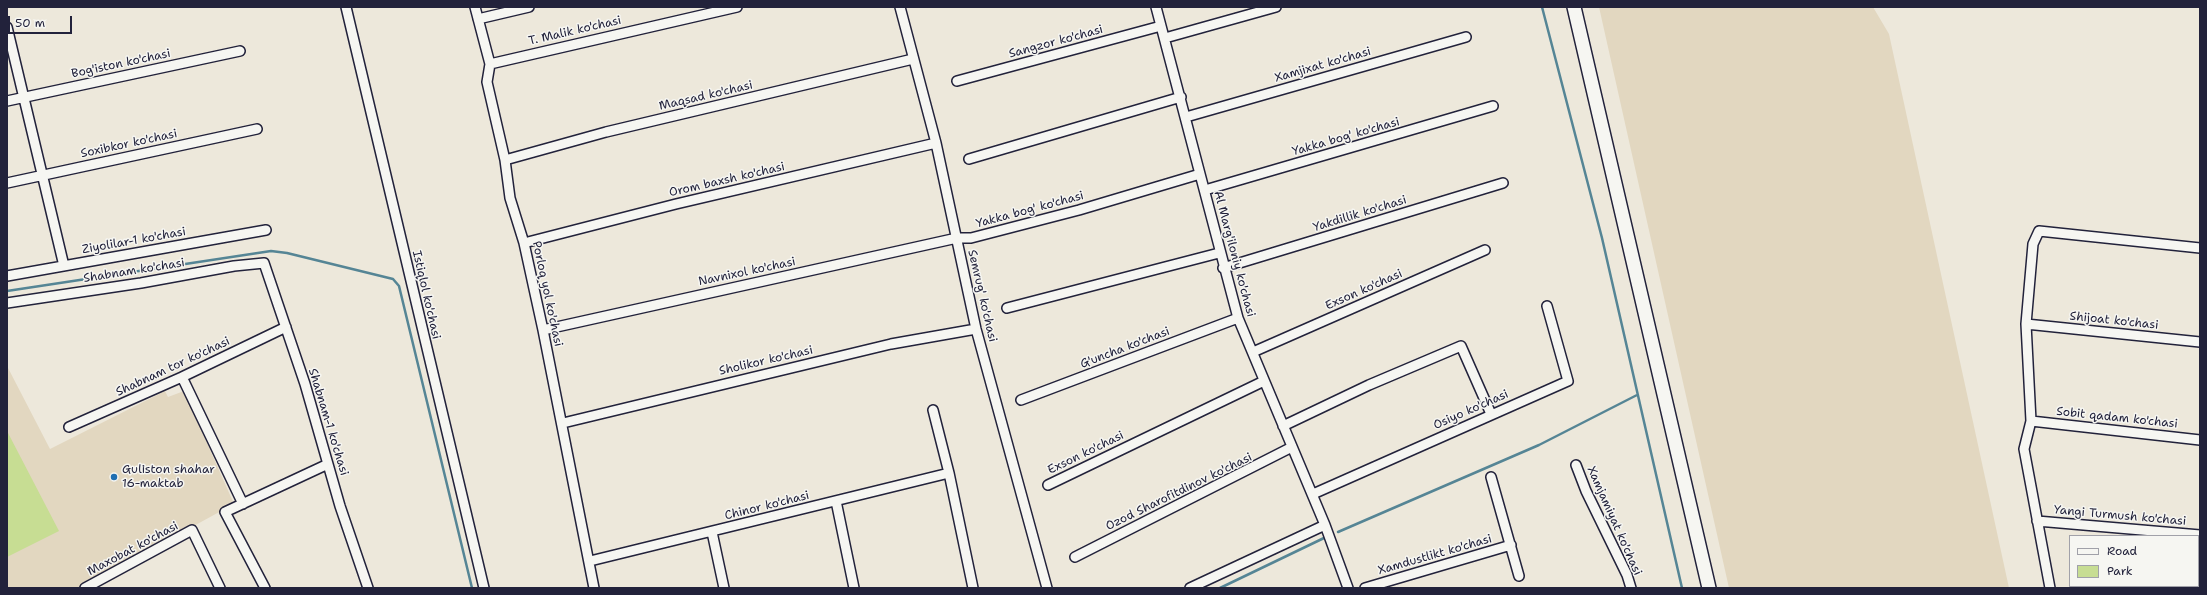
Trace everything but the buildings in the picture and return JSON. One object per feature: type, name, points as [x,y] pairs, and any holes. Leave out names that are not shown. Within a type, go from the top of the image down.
[{"type":"main road","points":[[1574,7],[1709,588]]},
{"type":"street","name":"Istiqlol ko'chasi","points":[[346,7],[484,588]]},
{"type":"street","name":"Porloq yol ko'chasi","points":[[475,7],[490,64],[487,82],[505,160],[510,198],[524,243],[543,330],[563,423],[573,485],[590,561],[594,588]]},
{"type":"street","points":[[478,19],[529,7]]},
{"type":"street","name":"T. Malik ko'chasi","points":[[490,64],[737,7]]},
{"type":"street","name":"Semrug' ko'chasi","points":[[900,7],[936,143],[976,329],[1047,588]]},
{"type":"street","name":"Al Marg'iloniy ko'chasi","points":[[1156,7],[1205,190],[1219,253],[1238,318],[1326,525],[1348,588]]},
{"type":"street","points":[[1165,38],[1276,7]]},
{"type":"street","name":"Sangzor ko'chasi","points":[[958,81],[1161,26]]},
{"type":"street","points":[[7,27],[64,266]]},
{"type":"street","name":"Xamjixat ko'chasi","points":[[1186,117],[1466,36]]},
{"type":"street","name":"Bog'iston ko'chasi","points":[[7,101],[240,51]]},
{"type":"street","name":"Maqsad ko'chasi","points":[[505,160],[606,132],[913,59]]},
{"type":"street","points":[[969,158],[1181,97]]},
{"type":"street","name":"Yakka bog' ko'chasi","points":[[1205,190],[1493,106]]},
{"type":"street","name":"Soxibkor ko'chasi","points":[[7,183],[257,129]]},
{"type":"street","name":"Orom baxsh ko'chasi","points":[[524,243],[676,204],[936,143]]},
{"type":"street","name":"Yakka bog' ko'chasi","points":[[957,238],[971,238],[1079,210],[1200,174]]},
{"type":"street","name":"Yakdillik ko'chasi","points":[[1223,268],[1503,183]]},
{"type":"street","name":"Ziyolilar-1 ko'chasi","points":[[7,276],[266,230]]},
{"type":"street","points":[[2050,588],[2024,449],[2031,421],[2026,324],[2033,244],[2039,231],[2200,248]]},
{"type":"street","name":"Navnixol ko'chasi","points":[[543,330],[957,238]]},
{"type":"street","name":"Exson ko'chasi","points":[[1253,352],[1485,250]]},
{"type":"street","points":[[1007,308],[1219,253]]},
{"type":"street","name":"Shabnam ko'chasi","points":[[7,303],[141,283],[234,266],[264,263]]},
{"type":"street","name":"Shabnam-1 ko'chasi","points":[[264,263],[286,327],[360,570],[368,588]]},
{"type":"street","name":"Osiyo ko'chasi","points":[[1313,494],[1568,381],[1547,306]]},
{"type":"street","name":"G'uncha ko'chasi","points":[[1021,400],[1238,318]]},
{"type":"street","name":"Shijoat ko'chasi","points":[[2026,324],[2200,342]]},
{"type":"street","name":"Shabnam tor ko'chasi","points":[[69,427],[182,377],[286,327]]},
{"type":"street","name":"Sholikor ko'chasi","points":[[563,423],[891,344],[976,329]]},
{"type":"street","points":[[1283,426],[1368,384],[1460,346],[1491,414]]},
{"type":"street","points":[[182,377],[243,504]]},
{"type":"street","name":"Exson ko'chasi","points":[[1048,485],[1264,381]]},
{"type":"street","points":[[933,410],[949,474],[973,588]]},
{"type":"street","name":"Sobit qadam ko'chasi","points":[[2031,421],[2200,440]]},
{"type":"street","name":"Ozod Sharofitdinov ko'chasi","points":[[1075,557],[1292,447]]},
{"type":"street","points":[[265,588],[225,512],[328,464]]},
{"type":"street","name":"Xamjamiyat ko'chasi","points":[[1576,464],[1586,491],[1627,575],[1631,588]]},
{"type":"street","name":"Chinor ko'chasi","points":[[590,561],[949,474]]},
{"type":"street","name":"Xamdustlikt ko'chasi","points":[[1491,477],[1512,545],[1519,576]]},
{"type":"street","points":[[836,501],[854,588]]},
{"type":"street","name":"Yangi Turmush ko'chasi","points":[[2037,520],[2200,535]]},
{"type":"street","points":[[1190,588],[1326,525]]},
{"type":"street","name":"Maxobat ko'chasi","points":[[85,588],[192,530],[220,588]]},
{"type":"street","points":[[712,532],[724,588]]},
{"type":"street","name":"Xamdustlikt ko'chasi","points":[[1365,588],[1512,545]]},
{"type":"shaded area","points":[[1599,7],[1873,7],[1889,34],[2009,588],[1729,588]]},
{"type":"shaded area","name":"Guliston shahar 16-maktab","points":[[7,366],[50,449],[165,391],[168,397],[184,391],[234,504],[80,588],[7,588]]},
{"type":"green space","points":[[7,431],[59,531],[7,557]]},
{"type":"waterway","points":[[1542,7],[1602,238],[1682,588]]},
{"type":"waterway","points":[[7,291],[271,251],[287,253],[393,279],[399,286],[472,588]]},
{"type":"waterway","points":[[1338,532],[1539,445],[1637,395]]},
{"type":"waterway","points":[[1220,588],[1324,538]]},
{"type":"place","name":"Guliston shahar 16-maktab","points":[[114,477]]}]
